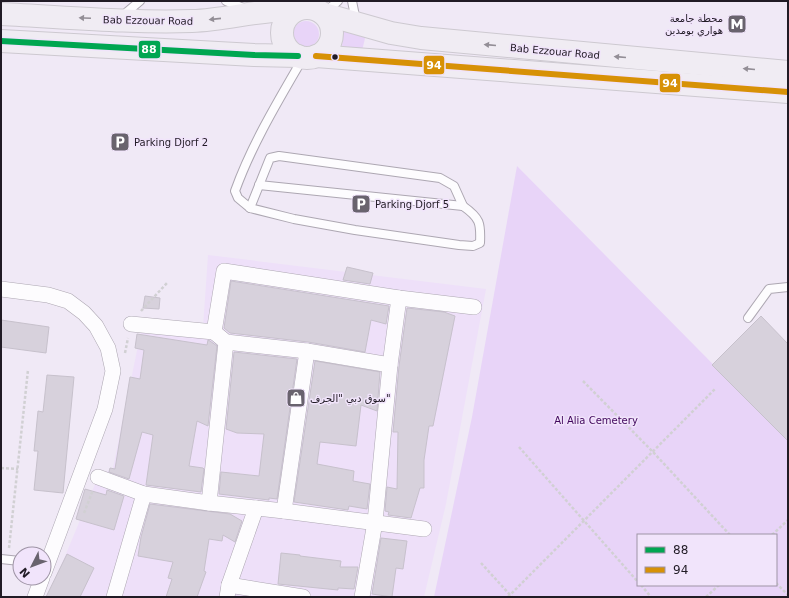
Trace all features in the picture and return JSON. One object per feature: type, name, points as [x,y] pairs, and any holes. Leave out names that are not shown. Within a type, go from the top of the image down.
[{"type":"main road","points":[[309,7],[328,9],[332,34],[327,47],[322,53],[306,56],[291,52],[283,41],[282,27],[285,20],[295,10],[309,7]]},
{"type":"main road","name":"Bab Ezzouar Road","points":[[328,9],[359,24],[391,33],[697,74],[788,92]]},
{"type":"main road","name":"Bab Ezzouar Road","points":[[1,14],[118,20],[193,21],[233,17],[277,10],[295,10]]},
{"type":"main road","name":"Bab Ezzouar Road","points":[[1,41],[254,55],[306,56],[697,74],[788,72]]},
{"type":"street","points":[[214,332],[224,272],[399,298],[474,307]]},
{"type":"street","points":[[1,289],[48,295],[68,301],[84,313],[96,326],[108,348],[113,371],[105,409],[52,549]]},
{"type":"street","points":[[362,597],[375,522],[390,365],[399,298]]},
{"type":"street","points":[[131,324],[214,332],[226,342],[308,352],[390,365]]},
{"type":"street","points":[[209,503],[226,342]]},
{"type":"street","points":[[284,511],[308,352]]},
{"type":"street","points":[[98,477],[144,494],[424,529]]},
{"type":"street","points":[[114,597],[144,494]]},
{"type":"street","points":[[256,508],[228,591],[303,597]]},
{"type":"street","points":[[34,597],[38,586]]},
{"type":"lane","points":[[118,20],[140,1]]},
{"type":"lane","points":[[226,1],[252,13]]},
{"type":"lane","points":[[352,1],[355,16],[359,24]]},
{"type":"lane","points":[[250,208],[270,158],[279,156],[440,178],[454,186],[463,206],[474,214],[481,227],[480,243],[473,246],[459,245],[356,230],[294,219],[250,208],[238,198],[235,191],[242,172],[272,112],[306,56]]},
{"type":"lane","points":[[259,185],[463,206]]},
{"type":"lane","points":[[748,318],[769,289],[788,287]]},
{"type":"path","points":[[5,560],[18,469],[28,370]]},
{"type":"path","points":[[582,380],[653,452],[729,534]]},
{"type":"path","points":[[481,563],[510,596],[716,388]]},
{"type":"path","points":[[519,447],[637,581]]},
{"type":"path","points":[[1,468],[18,469]]},
{"type":"path","points":[[773,534],[788,520]]},
{"type":"path","points":[[777,584],[788,595]]},
{"type":"path","points":[[641,586],[651,597]]},
{"type":"path","points":[[706,597],[718,586]]},
{"type":"shaded area","name":"سوق دبي \"الجرف\"","points":[[208,255],[486,289],[446,504],[424,597],[48,597],[98,477],[113,468],[143,321],[203,327]]},
{"type":"green space","points":[[306,21],[315,25],[319,34],[315,43],[306,47],[297,43],[293,34],[297,25]]},
{"type":"green space","points":[[343,28],[366,34],[362,51],[342,48]]},
{"type":"green space","name":"Al Alia Cemetery","points":[[517,166],[788,440],[788,597],[434,597],[472,417]]},
{"type":"building","points":[[347,267],[373,273],[370,284],[343,280]]},
{"type":"building","points":[[231,281],[389,306],[386,324],[371,320],[365,352],[308,342],[230,333],[224,328]]},
{"type":"building","points":[[145,296],[160,298],[159,309],[143,308]]},
{"type":"building","points":[[407,308],[444,312],[455,316],[433,426],[429,426],[424,460],[424,488],[420,488],[411,518],[388,515],[389,512],[385,511],[387,487],[397,489],[398,432],[393,432],[399,366]]},
{"type":"building","points":[[761,316],[788,344],[788,441],[712,365]]},
{"type":"building","points":[[1,320],[49,327],[46,353],[1,347]]},
{"type":"building","points":[[137,334],[207,345],[208,340],[217,346],[208,426],[197,421],[189,466],[204,469],[201,492],[146,485],[153,435],[142,432],[129,479],[109,472],[110,468],[115,469],[130,377],[140,379],[144,350],[135,348]]},
{"type":"building","points":[[234,352],[297,359],[277,499],[269,498],[269,500],[219,494],[221,472],[259,476],[264,434],[237,433],[226,429]]},
{"type":"building","points":[[315,361],[380,372],[377,411],[361,405],[356,446],[320,442],[317,464],[354,471],[353,481],[370,484],[367,509],[349,506],[348,510],[294,502]]},
{"type":"building","points":[[47,375],[74,377],[63,493],[34,490],[38,451],[34,451],[38,411],[43,412]]},
{"type":"building","points":[[85,489],[106,495],[107,490],[124,496],[114,530],[76,519]]},
{"type":"building","points":[[150,504],[230,514],[242,521],[235,542],[223,535],[222,541],[209,539],[204,571],[206,572],[197,597],[166,597],[172,579],[168,578],[173,562],[138,556],[141,537]]},
{"type":"building","points":[[381,538],[407,541],[403,569],[396,568],[392,597],[372,594]]},
{"type":"building","points":[[281,553],[341,561],[340,567],[358,567],[354,589],[338,588],[338,590],[278,584]]},
{"type":"building","points":[[67,554],[94,568],[80,597],[46,597]]},
{"type":"transit line","name":"88","points":[[1,41],[254,55],[298,56]]},
{"type":"transit line","name":"94","points":[[316,56],[788,92]]},
{"type":"place","name":"محطة جامعة هواري بومدين","points":[[737,24]]},
{"type":"place","name":"Parking Djorf 2","points":[[120,142]]},
{"type":"place","name":"Parking Djorf 5","points":[[361,204]]},
{"type":"place","name":"سوق دبي \"الجرف\"","points":[[296,398]]}]
